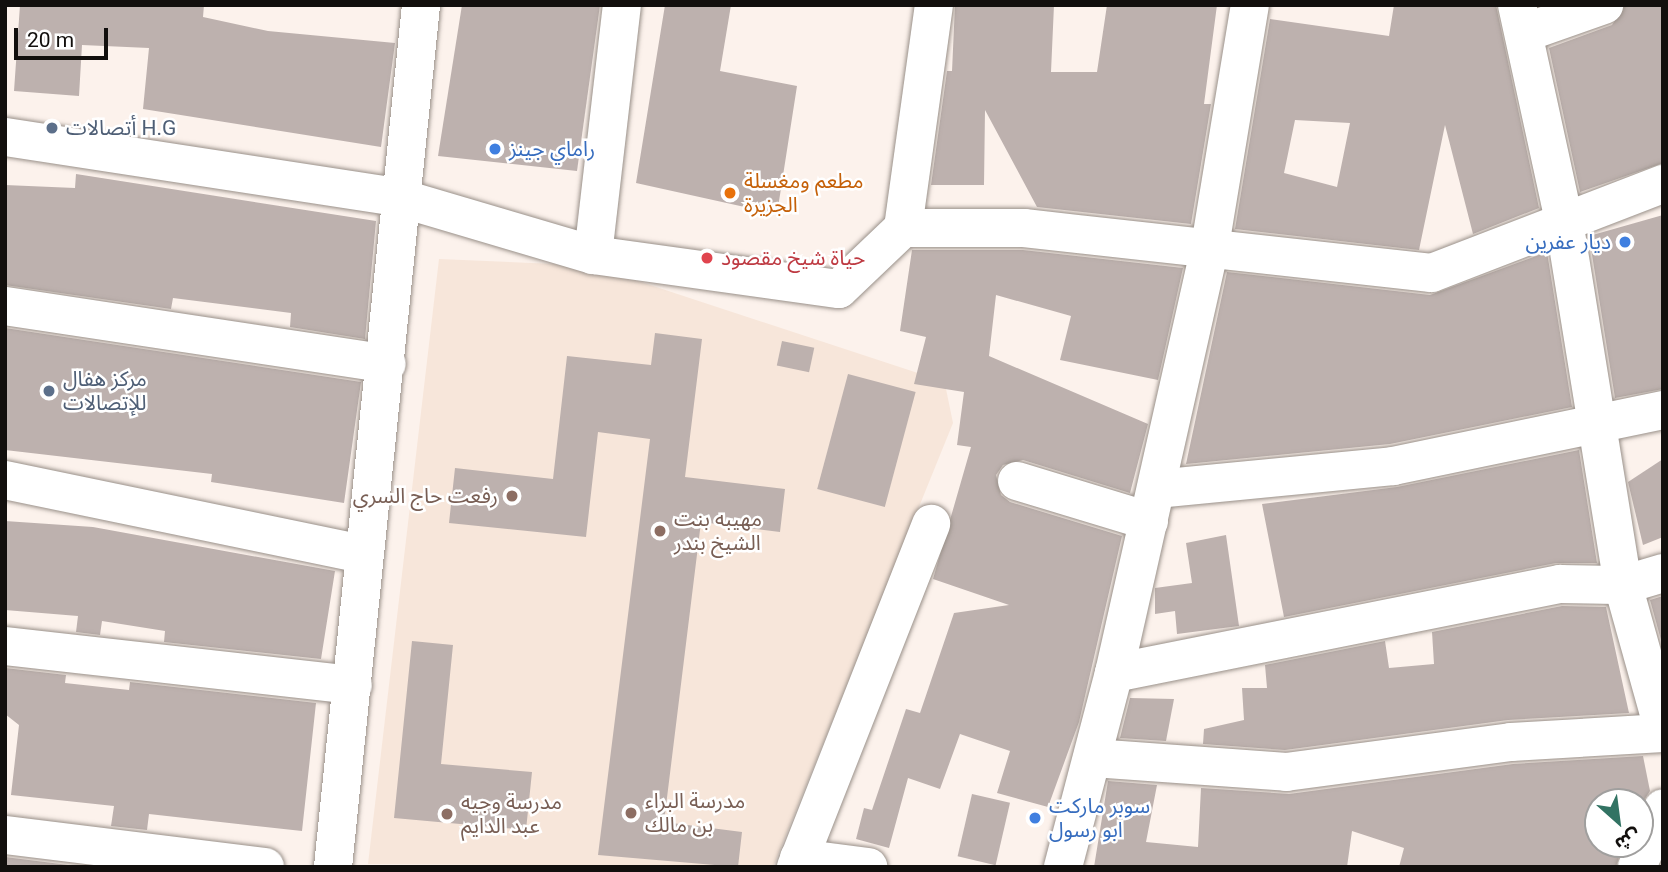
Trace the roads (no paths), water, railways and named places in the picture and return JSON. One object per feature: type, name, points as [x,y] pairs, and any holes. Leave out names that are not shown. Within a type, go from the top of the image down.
[{"type":"street","points":[[333,867],[353,685],[362,554],[387,365],[397,197],[421,5]]},
{"type":"street","points":[[593,255],[622,5]]},
{"type":"street","points":[[5,137],[397,197],[593,255],[839,289],[903,228],[934,5]]},
{"type":"street","points":[[1063,867],[1114,673],[1210,246],[1250,5]]},
{"type":"street","points":[[1093,758],[1286,772],[1511,742],[1663,730],[1623,585],[1564,221],[1520,19],[1604,5]]},
{"type":"street","points":[[903,228],[1024,228],[1210,246],[1432,273],[1663,184]]},
{"type":"street","points":[[5,306],[387,365]]},
{"type":"street","points":[[1017,481],[1152,505],[1393,466],[1597,420],[1663,410]]},
{"type":"street","points":[[5,480],[362,554]]},
{"type":"street","points":[[867,867],[798,862],[931,524]]},
{"type":"street","points":[[1114,673],[1560,584],[1623,585],[1663,573]]},
{"type":"street","points":[[5,646],[353,685]]},
{"type":"street","points":[[1637,867],[1663,808]]},
{"type":"street","points":[[5,835],[265,867]]},
{"type":"place","name":"أتصالات H.G","points":[[52,128]]},
{"type":"place","name":"راماي جينز","points":[[495,149]]},
{"type":"place","name":"مطعم ومغسلة الجزيرة","points":[[730,193]]},
{"type":"place","name":"ديار عفرين","points":[[1625,242]]},
{"type":"place","name":"حياة شيخ مقصود","points":[[707,258]]},
{"type":"place","name":"مركز هفال للإتصالات","points":[[49,391]]},
{"type":"place","name":"رفعت حاج السري","points":[[512,496]]},
{"type":"place","name":"مهيبه بنت الشيخ بندر","points":[[660,531]]},
{"type":"place","name":"مدرسة البراء بن مالك","points":[[631,813]]},
{"type":"place","name":"مدرسة وجيه عبد الدايم","points":[[447,814]]},
{"type":"place","name":"سوبر ماركت ابو رسول","points":[[1035,818]]}]
